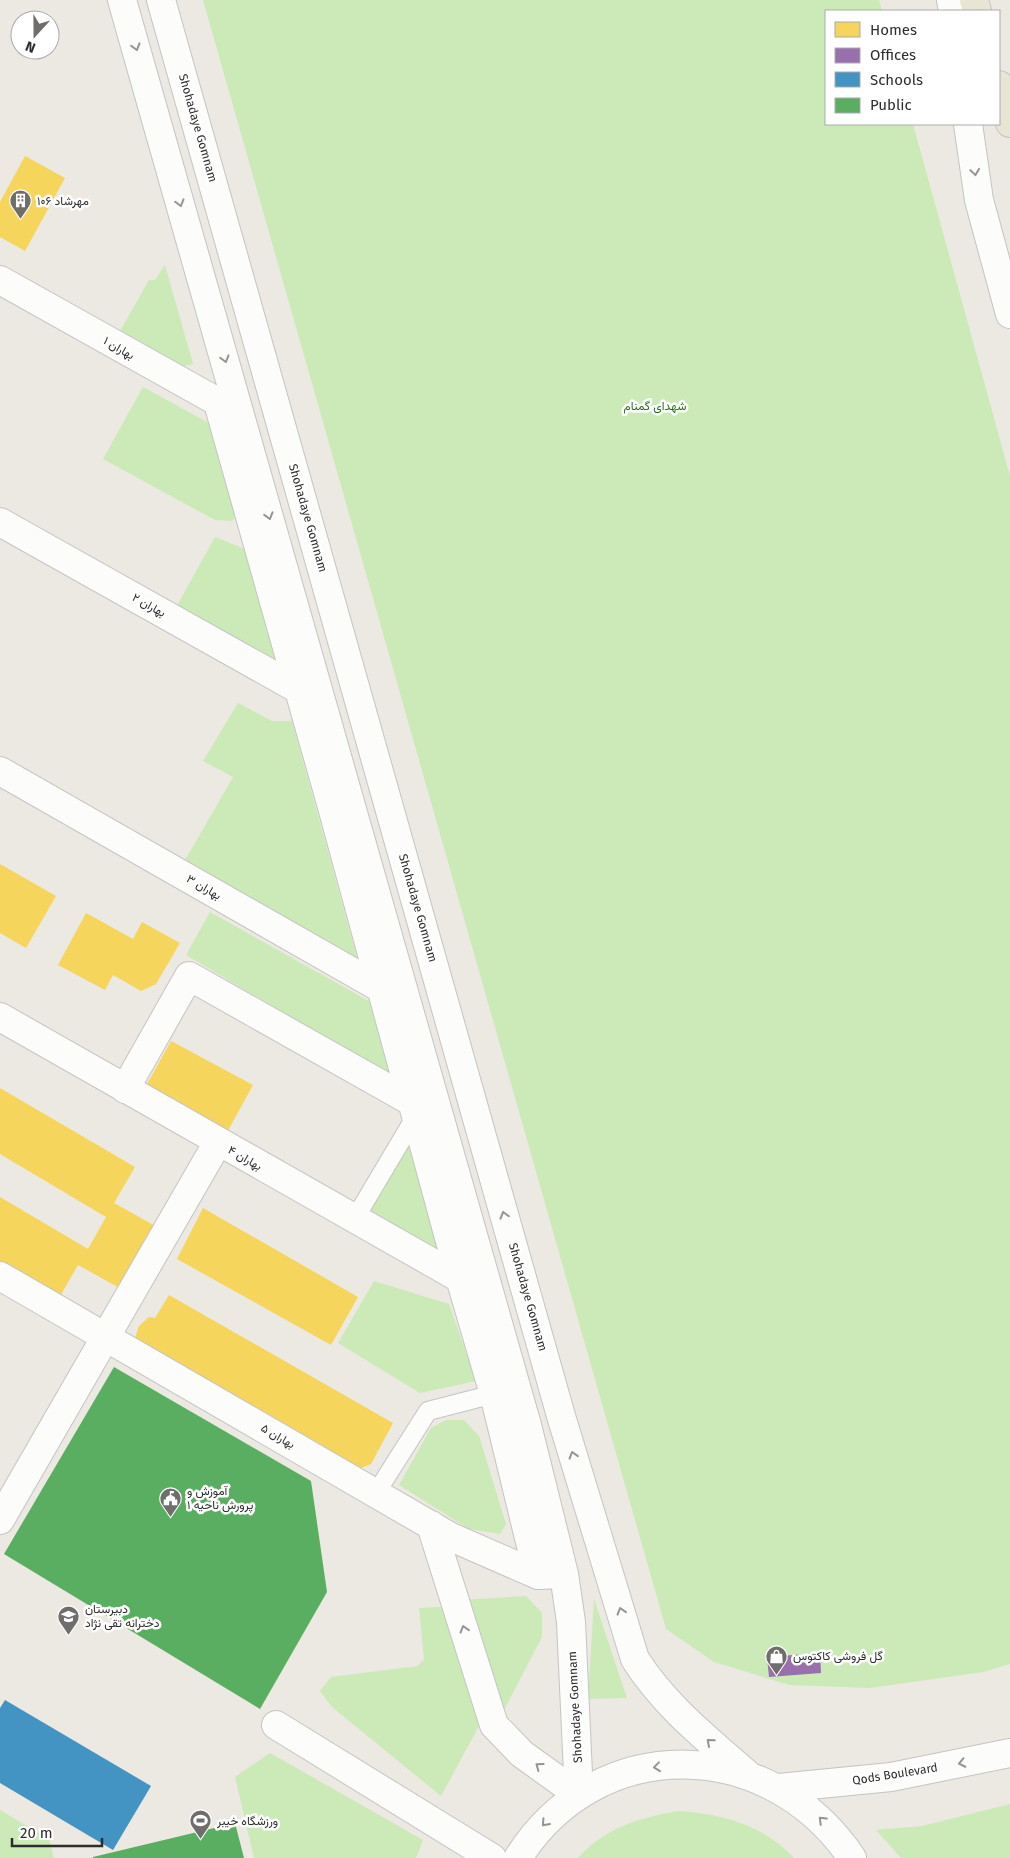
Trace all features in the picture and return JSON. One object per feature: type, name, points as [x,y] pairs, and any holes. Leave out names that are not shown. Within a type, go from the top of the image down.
[{"type":"main road","points":[[1000,87],[1010,122]]},
{"type":"street","name":"Shohadaye Gomnam","points":[[122,0],[229,408],[408,1004],[527,1425],[551,1575],[575,1674],[579,1795]]},
{"type":"street","name":"Shohadaye Gomnam","points":[[162,0],[561,1416],[635,1659],[649,1680],[685,1720],[747,1774]]},
{"type":"street","points":[[968,125],[979,200],[1010,314]]},
{"type":"street","name":"بهاران ۱","points":[[0,280],[229,408]]},
{"type":"street","points":[[229,408],[298,688],[383,989],[460,1278],[551,1575]]},
{"type":"street","name":"بهاران ۲","points":[[0,522],[298,688]]},
{"type":"street","name":"بهاران ۳","points":[[0,771],[408,1004]]},
{"type":"street","points":[[125,1089],[190,976],[415,1109]]},
{"type":"street","name":"بهاران ۴","points":[[0,1017],[354,1220],[460,1278],[491,1298]]},
{"type":"street","points":[[0,1520],[218,1142]]},
{"type":"street","name":"بهاران ۵","points":[[0,1276],[451,1537],[551,1575]]},
{"type":"street","points":[[431,1525],[494,1725],[522,1754],[579,1795]]},
{"type":"street","points":[[276,1724],[492,1858]]},
{"type":"street","name":"Qods Boulevard","points":[[779,1788],[891,1777],[1010,1753]]},
{"type":"street","points":[[518,1858],[529,1841],[552,1816],[579,1795],[609,1779],[654,1766],[700,1764],[747,1774],[779,1788],[808,1807],[826,1823],[852,1858]]},
{"type":"lane","points":[[354,1220],[415,1109]]},
{"type":"lane","points":[[376,1493],[428,1411],[494,1394]]},
{"type":"green space","name":"شهدای گمنام","points":[[203,0],[879,0],[882,10],[825,10],[825,125],[913,125],[1010,476],[1010,1664],[983,1672],[870,1688],[789,1685],[714,1662],[666,1629]]},
{"type":"green space","points":[[165,265],[193,364],[179,367],[119,333],[149,280],[155,280]]},
{"type":"green space","points":[[143,387],[209,423],[238,515],[232,521],[215,520],[103,459]]},
{"type":"green space","points":[[215,537],[250,551],[278,656],[272,666],[174,611]]},
{"type":"green space","points":[[238,703],[272,721],[292,721],[361,972],[180,869],[233,777],[203,761]]},
{"type":"green space","points":[[210,912],[376,1005],[391,1070],[385,1072],[186,955]]},
{"type":"green space","points":[[411,1141],[441,1247],[434,1254],[366,1217]]},
{"type":"green space","points":[[374,1281],[449,1304],[476,1381],[420,1393],[338,1343]]},
{"type":"green space","points":[[446,1420],[464,1420],[479,1436],[506,1524],[500,1534],[469,1529],[399,1485],[431,1428]]},
{"type":"green space","points":[[526,1596],[542,1613],[542,1637],[504,1710],[494,1712],[461,1600]]},
{"type":"green space","points":[[594,1599],[627,1698],[588,1699]]},
{"type":"green space","points":[[442,1607],[479,1726],[441,1796],[332,1707],[320,1691],[331,1677],[418,1666],[424,1659],[419,1608]]},
{"type":"green space","points":[[270,1753],[423,1840],[416,1858],[254,1858],[235,1777]]},
{"type":"green space","points":[[1010,1804],[1010,1858],[901,1858],[876,1830],[922,1826]]},
{"type":"green space","points":[[0,1810],[49,1839],[54,1858],[0,1858]]},
{"type":"green space","points":[[679,1811],[727,1818],[756,1829],[769,1837],[794,1858],[578,1858],[600,1839],[624,1825]]},
{"type":"building: Homes","name":"مهرشاد ۱۰۶","points":[[25,156],[65,178],[25,251],[0,237],[0,202]]},
{"type":"building: Homes","points":[[0,864],[56,896],[26,948],[0,933]]},
{"type":"building: Homes","points":[[86,913],[133,939],[142,922],[180,943],[156,984],[141,991],[113,975],[105,990],[58,965]]},
{"type":"building: Homes","points":[[171,1041],[253,1085],[224,1138],[142,1093]]},
{"type":"building: Homes","points":[[0,1088],[135,1167],[114,1203],[159,1228],[123,1290],[78,1265],[59,1298],[0,1264],[0,1197],[88,1249],[106,1217],[0,1154]]},
{"type":"building: Homes","points":[[203,1208],[358,1297],[331,1345],[177,1259]]},
{"type":"building: Homes","points":[[169,1295],[393,1423],[371,1464],[361,1468],[135,1338],[139,1326],[149,1317],[155,1318]]},
{"type":"building: Offices","points":[[820,1653],[821,1673],[769,1677],[767,1657]]},
{"type":"building: Schools","points":[[5,1700],[151,1786],[113,1850],[0,1783],[0,1708]]},
{"type":"building: Public","name":"آموزش و پرورش ناحیه ۱","points":[[114,1367],[311,1481],[327,1592],[260,1709],[4,1554]]},
{"type":"building: Public","name":"ورزشگاه خیبر","points":[[235,1823],[244,1858],[93,1858],[93,1857]]},
{"type":"place","name":"مهرشاد ۱۰۶","points":[[21,220]]},
{"type":"place","name":"آموزش و پرورش ناحیه ۱","points":[[171,1517]]},
{"type":"place","name":"دبیرستان دخترانه تقی نژاد","points":[[69,1635]]},
{"type":"place","name":"گل فروشی کاکتوس","points":[[777,1675]]},
{"type":"place","name":"ورزشگاه خیبر","points":[[201,1840]]}]
